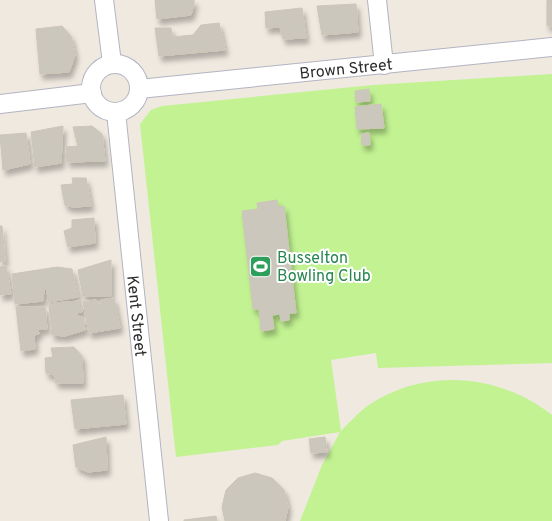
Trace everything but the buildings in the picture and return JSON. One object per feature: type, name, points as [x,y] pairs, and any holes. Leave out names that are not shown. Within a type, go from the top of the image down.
[{"type":"street","points":[[104,0],[112,64]]},
{"type":"street","points":[[377,0],[384,65]]},
{"type":"street","name":"Brown Street","points":[[139,89],[552,47]]},
{"type":"street","points":[[112,64],[128,67],[135,73],[139,89],[137,97],[131,106],[116,112],[101,107],[92,93],[91,85],[97,71],[112,64]]},
{"type":"street","points":[[0,104],[92,93]]},
{"type":"street","name":"Kent Street","points":[[116,112],[159,521]]},
{"type":"green space","points":[[552,74],[552,363],[378,368],[376,353],[331,360],[341,431],[366,407],[388,394],[412,385],[436,381],[460,380],[484,383],[508,390],[531,401],[552,415],[552,521],[300,521],[322,465],[340,432],[282,441],[278,445],[176,457],[140,124],[151,110],[162,106],[373,85]]},
{"type":"place","name":"Busselton Bowling Club","points":[[261,266]]}]
